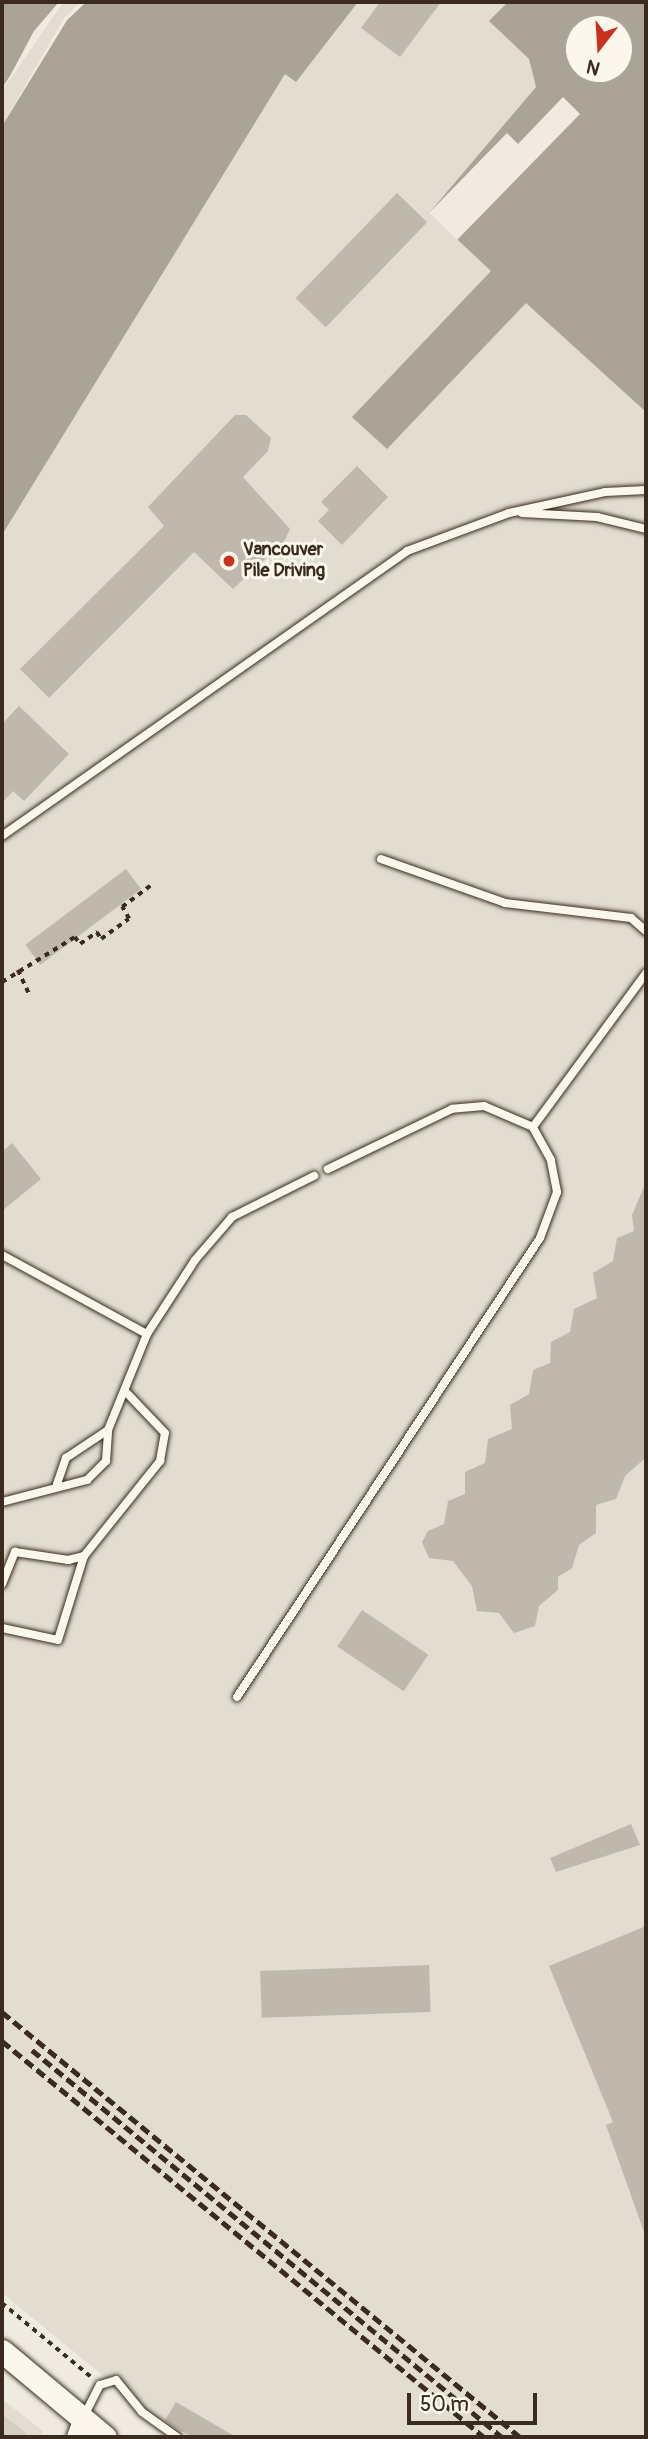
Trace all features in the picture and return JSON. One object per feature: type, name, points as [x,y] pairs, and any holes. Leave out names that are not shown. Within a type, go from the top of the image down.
[{"type":"main road","points":[[2,2351],[79,2428],[105,2437]]},
{"type":"lane","points":[[2,836],[407,551],[509,513],[605,492],[646,490]]},
{"type":"lane","points":[[509,513],[597,516],[646,529]]},
{"type":"lane","points":[[381,859],[505,903],[631,918],[646,931]]},
{"type":"lane","points":[[533,1127],[646,973]]},
{"type":"lane","points":[[237,1697],[385,1480],[553,1214],[551,1160],[533,1127],[484,1106],[452,1109],[328,1168]]},
{"type":"lane","points":[[2,1502],[57,1484],[87,1480],[106,1461],[108,1430],[147,1334],[195,1260],[232,1217],[314,1176]]},
{"type":"lane","points":[[2,1255],[147,1334]]},
{"type":"lane","points":[[2,1628],[58,1640],[84,1556],[167,1448],[154,1416],[125,1392]]},
{"type":"lane","points":[[57,1484],[66,1458],[108,1430]]},
{"type":"lane","points":[[2,1584],[15,1552],[68,1560],[84,1556]]},
{"type":"lane","points":[[79,2428],[100,2385],[116,2380],[142,2412],[177,2437]]},
{"type":"path","points":[[2,982],[75,937],[80,944],[97,932],[101,939],[129,919],[122,907],[152,884]]},
{"type":"path","points":[[18,970],[30,996]]},
{"type":"path","points":[[2,2303],[84,2371]]},
{"type":"shaded area","points":[[2,2],[59,2],[2,88]]},
{"type":"shaded area","points":[[59,2],[86,2],[67,20],[2,126],[2,88]]},
{"type":"shaded area","points":[[86,2],[358,2],[296,82],[285,74],[2,535],[2,126],[67,20]]},
{"type":"shaded area","points":[[358,2],[508,2],[490,21],[529,59],[536,87],[429,213],[646,412],[646,2437],[178,2437],[2,2293],[2,535],[285,74],[296,81]]},
{"type":"shaded area","points":[[508,2],[646,2],[646,412],[526,303],[387,449],[352,417],[491,271],[429,213],[536,87],[529,59],[489,21]]},
{"type":"shaded area","points":[[2,2399],[43,2431],[41,2437],[2,2437]]},
{"type":"shaded area","points":[[2,2414],[25,2432],[28,2437],[2,2437]]},
{"type":"pier","points":[[59,2],[62,4],[2,91],[34,31]]},
{"type":"pier","points":[[81,2],[86,2],[67,20],[2,126],[64,18]]},
{"type":"pier","points":[[563,97],[580,114],[457,240],[429,213],[507,133],[518,144]]},
{"type":"building","points":[[380,2],[441,2],[400,57],[361,28]]},
{"type":"building","points":[[397,193],[427,222],[326,327],[296,298]]},
{"type":"building","points":[[235,415],[246,415],[271,438],[268,451],[243,477],[290,529],[285,540],[233,589],[194,552],[49,698],[20,669],[164,526],[148,507]]},
{"type":"building","points":[[357,466],[388,497],[342,545],[318,521],[329,510],[321,502]]},
{"type":"building","points":[[19,706],[69,754],[24,801],[13,791],[2,803],[2,724]]},
{"type":"building","points":[[126,869],[141,889],[40,965],[25,945]]},
{"type":"building","points":[[12,1143],[41,1179],[2,1211],[2,1152]]},
{"type":"building","points":[[646,1182],[644,1459],[625,1476],[616,1499],[596,1505],[596,1533],[579,1545],[572,1568],[558,1577],[558,1590],[539,1606],[535,1626],[514,1633],[499,1613],[477,1611],[472,1586],[453,1561],[429,1558],[422,1542],[428,1531],[444,1524],[448,1501],[465,1494],[465,1472],[485,1463],[488,1439],[512,1429],[510,1405],[529,1394],[533,1370],[550,1363],[551,1342],[570,1332],[574,1309],[597,1298],[593,1273],[613,1261],[617,1238],[634,1231],[632,1215]]},
{"type":"building","points":[[362,1610],[428,1655],[404,1691],[337,1646]]},
{"type":"building","points":[[631,1824],[640,1845],[556,1872],[550,1858]]},
{"type":"building","points":[[646,1926],[644,2232],[606,2125],[613,2122],[549,1966]]},
{"type":"building","points":[[429,1965],[431,2012],[262,2018],[260,1971]]},
{"type":"building","points":[[176,2402],[236,2437],[192,2437],[173,2426],[165,2420]]},
{"type":"railway","points":[[2,2012],[520,2437]]},
{"type":"railway","points":[[2,2041],[484,2437]]},
{"type":"railway","points":[[32,2050],[502,2437]]},
{"type":"place","name":"Vancouver Pile Driving","points":[[229,561]]}]
